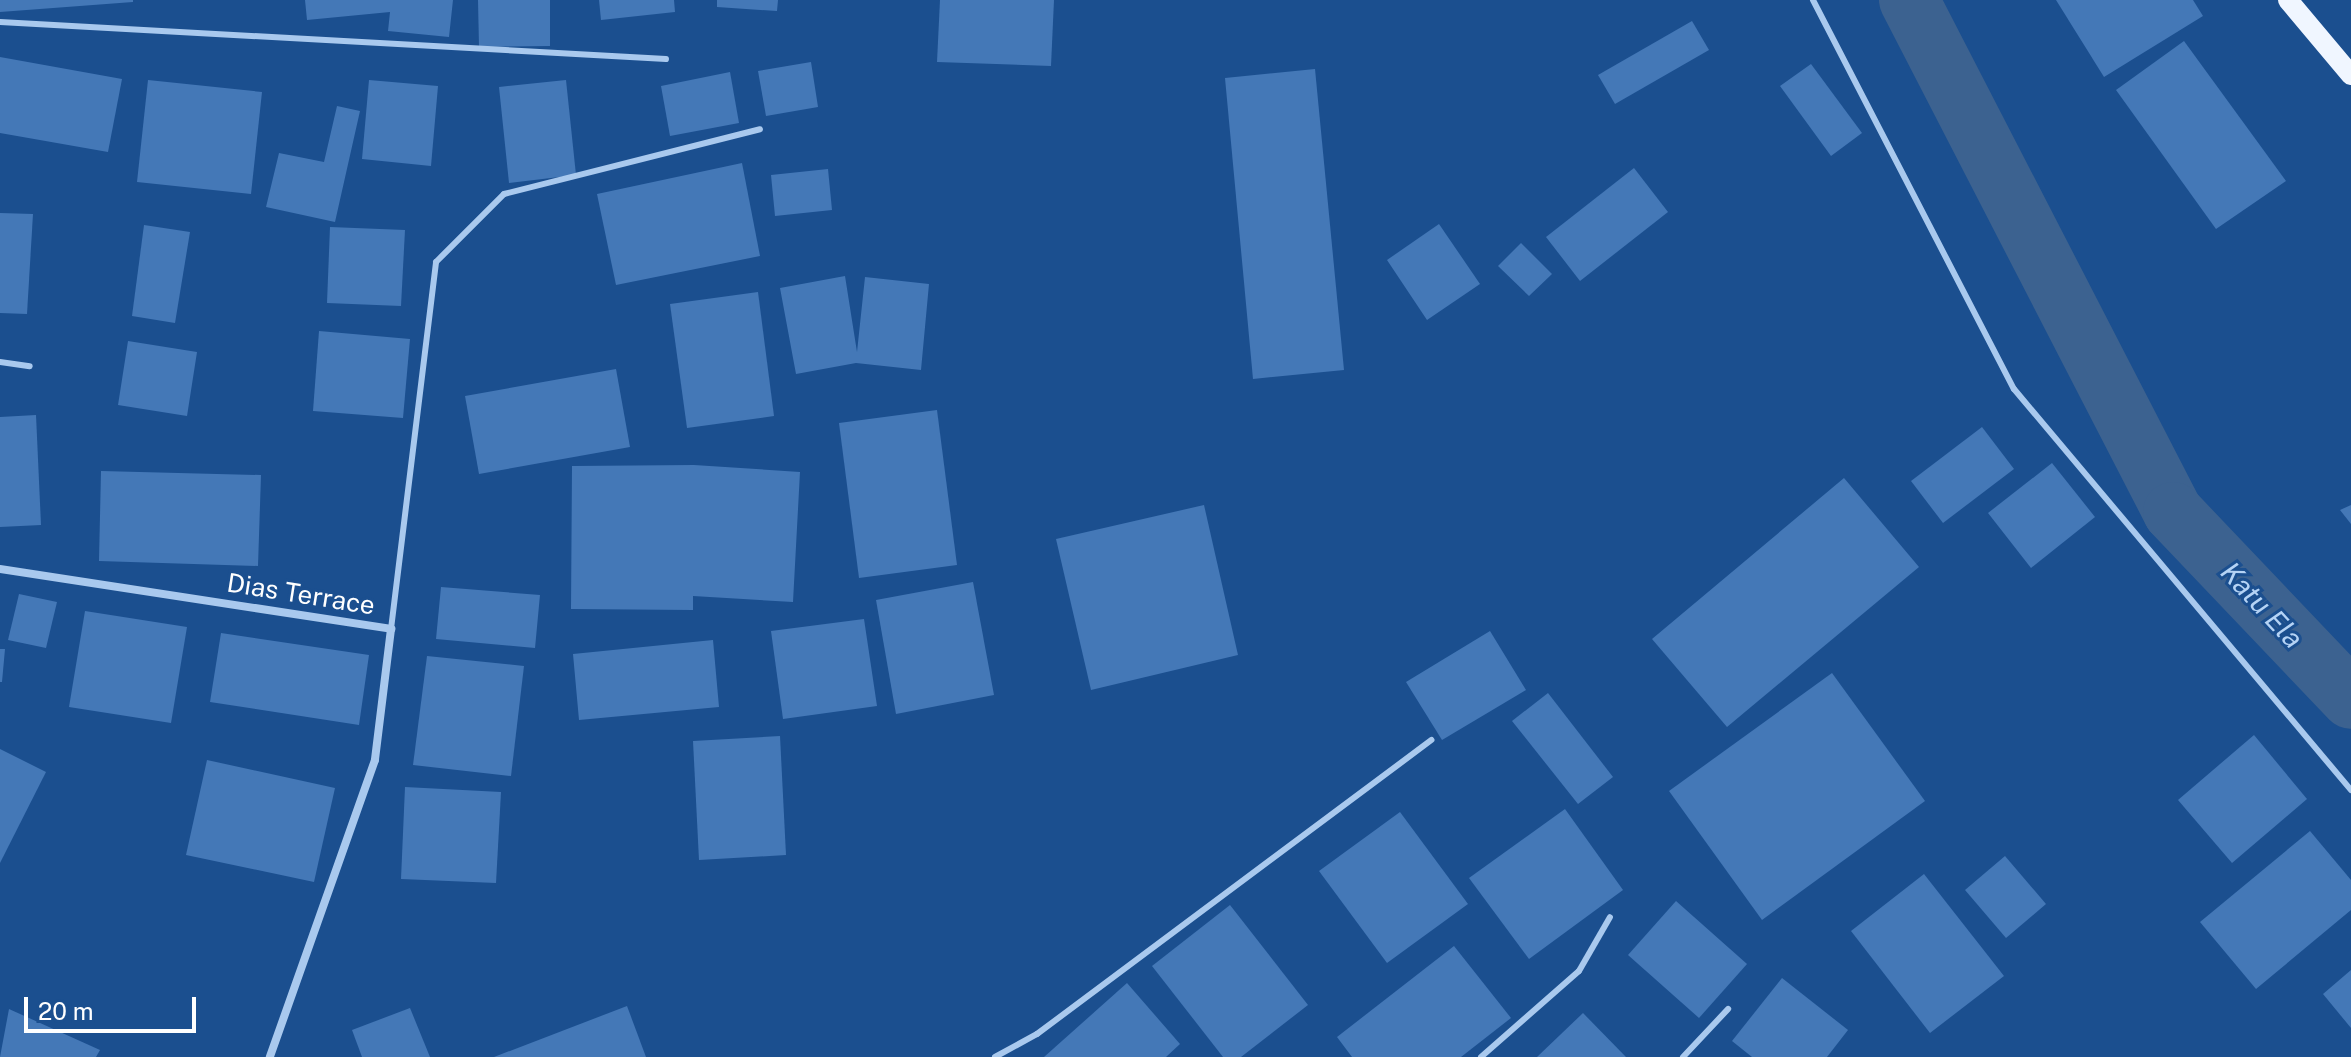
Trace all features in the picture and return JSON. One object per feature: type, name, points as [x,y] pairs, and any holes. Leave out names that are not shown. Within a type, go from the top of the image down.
[{"type":"main road","points":[[2288,0],[2351,75]]},
{"type":"street","name":"Dias Terrace","points":[[0,569],[391,629],[375,760],[270,1057]]},
{"type":"lane","points":[[1813,0],[2014,389],[2351,790]]},
{"type":"lane","points":[[0,22],[666,59]]},
{"type":"lane","points":[[391,629],[436,262],[504,194],[760,129]]},
{"type":"lane","points":[[0,362],[30,366]]},
{"type":"lane","points":[[995,1057],[1037,1034],[1432,740]]},
{"type":"lane","points":[[1481,1057],[1579,971],[1610,917]]},
{"type":"lane","points":[[1683,1057],[1728,1009]]},
{"type":"building","points":[[0,0],[133,0],[133,2],[0,12]]},
{"type":"building","points":[[305,0],[453,0],[449,37],[388,31],[390,12],[307,20]]},
{"type":"building","points":[[478,0],[550,0],[550,46],[479,47]]},
{"type":"building","points":[[599,0],[674,0],[675,12],[601,20]]},
{"type":"building","points":[[717,0],[778,0],[777,11],[717,7]]},
{"type":"building","points":[[940,0],[1054,0],[1051,66],[937,62]]},
{"type":"building","points":[[2056,0],[2193,0],[2203,16],[2104,77]]},
{"type":"building","points":[[1692,21],[1709,50],[1615,104],[1598,75]]},
{"type":"building","points":[[2184,41],[2286,181],[2216,229],[2116,90]]},
{"type":"building","points":[[0,57],[122,79],[108,152],[0,133]]},
{"type":"building","points":[[811,62],[818,107],[766,116],[758,71]]},
{"type":"building","points":[[1811,64],[1862,133],[1831,156],[1780,86]]},
{"type":"building","points":[[1315,69],[1344,370],[1253,379],[1225,78]]},
{"type":"building","points":[[730,72],[739,123],[670,136],[661,86]]},
{"type":"building","points":[[148,80],[262,92],[251,194],[137,182]]},
{"type":"building","points":[[369,80],[438,86],[431,166],[362,159]]},
{"type":"building","points":[[566,80],[576,175],[509,183],[499,87]]},
{"type":"building","points":[[337,106],[360,111],[335,222],[266,207],[279,153],[324,162]]},
{"type":"building","points":[[742,163],[760,256],[616,285],[597,194]]},
{"type":"building","points":[[1634,168],[1668,212],[1580,281],[1546,237]]},
{"type":"building","points":[[828,169],[832,210],[775,216],[771,175]]},
{"type":"building","points":[[0,213],[33,214],[27,314],[0,313]]},
{"type":"building","points":[[1439,224],[1480,284],[1427,320],[1387,260]]},
{"type":"building","points":[[144,225],[190,232],[175,323],[132,316]]},
{"type":"building","points":[[330,227],[405,230],[401,306],[327,303]]},
{"type":"building","points":[[1521,243],[1552,274],[1529,296],[1498,266]]},
{"type":"building","points":[[845,276],[857,352],[865,277],[929,284],[921,370],[856,363],[796,374],[780,288]]},
{"type":"building","points":[[758,292],[774,416],[687,428],[670,304]]},
{"type":"building","points":[[319,331],[410,339],[403,418],[313,411]]},
{"type":"building","points":[[128,341],[197,352],[187,416],[118,405]]},
{"type":"building","points":[[616,369],[630,447],[479,474],[465,396]]},
{"type":"building","points":[[937,410],[957,565],[859,578],[839,423]]},
{"type":"building","points":[[36,415],[41,525],[0,527],[0,417]]},
{"type":"building","points":[[1982,427],[2014,469],[1943,523],[1911,481]]},
{"type":"building","points":[[2052,463],[2095,517],[2031,568],[1988,513]]},
{"type":"building","points":[[694,465],[800,472],[793,602],[693,596],[693,610],[571,609],[572,466]]},
{"type":"building","points":[[101,471],[261,475],[258,566],[99,561]]},
{"type":"building","points":[[1844,478],[1919,567],[1727,727],[1652,639]]},
{"type":"building","points":[[1204,505],[1238,655],[1091,690],[1056,539]]},
{"type":"building","points":[[2351,505],[2351,524],[2340,510]]},
{"type":"building","points":[[973,582],[994,695],[896,714],[876,600]]},
{"type":"building","points":[[441,587],[540,595],[535,648],[436,639]]},
{"type":"building","points":[[19,594],[57,602],[46,648],[8,640]]},
{"type":"building","points":[[85,611],[187,627],[171,723],[69,707]]},
{"type":"building","points":[[864,619],[877,706],[783,719],[771,631]]},
{"type":"building","points":[[1490,631],[1526,690],[1442,740],[1406,682]]},
{"type":"building","points":[[221,633],[369,655],[359,725],[210,702]]},
{"type":"building","points":[[713,640],[719,707],[579,720],[573,654]]},
{"type":"building","points":[[0,649],[5,649],[2,682],[0,682]]},
{"type":"building","points":[[427,656],[524,666],[511,776],[413,765]]},
{"type":"building","points":[[1832,673],[1925,801],[1762,920],[1669,791]]},
{"type":"building","points":[[1548,693],[1613,777],[1578,804],[1512,721]]},
{"type":"building","points":[[2254,735],[2307,799],[2232,863],[2178,800]]},
{"type":"building","points":[[780,736],[786,855],[699,860],[693,741]]},
{"type":"building","points":[[0,749],[46,772],[0,863]]},
{"type":"building","points":[[207,760],[335,788],[314,882],[186,855]]},
{"type":"building","points":[[405,787],[501,792],[496,883],[401,879]]},
{"type":"building","points":[[1565,809],[1623,890],[1529,959],[1469,878]]},
{"type":"building","points":[[1400,812],[1468,904],[1387,963],[1319,871]]},
{"type":"building","points":[[2310,831],[2351,880],[2351,910],[2256,989],[2200,922]]},
{"type":"building","points":[[2005,856],[2046,904],[2006,938],[1965,890]]},
{"type":"building","points":[[1924,874],[2004,976],[1930,1033],[1851,931]]},
{"type":"building","points":[[1676,901],[1747,964],[1699,1018],[1628,955]]},
{"type":"building","points":[[1230,905],[1308,1005],[1241,1057],[1223,1057],[1152,966]]},
{"type":"building","points":[[1454,946],[1511,1018],[1461,1057],[1352,1057],[1337,1037]]},
{"type":"building","points":[[2351,970],[2351,1028],[2323,994]]},
{"type":"building","points":[[1782,978],[1848,1030],[1827,1057],[1752,1057],[1732,1041]]},
{"type":"building","points":[[1127,983],[1180,1044],[1166,1057],[1044,1057]]},
{"type":"building","points":[[627,1006],[646,1057],[494,1057]]},
{"type":"building","points":[[410,1008],[430,1057],[362,1057],[352,1030]]},
{"type":"building","points":[[9,1009],[100,1050],[96,1057],[0,1057]]},
{"type":"building","points":[[1583,1013],[1626,1057],[1537,1057]]},
{"type":"waterway","name":"Katu Ela","points":[[1909,0],[2173,512],[2351,699]]}]
